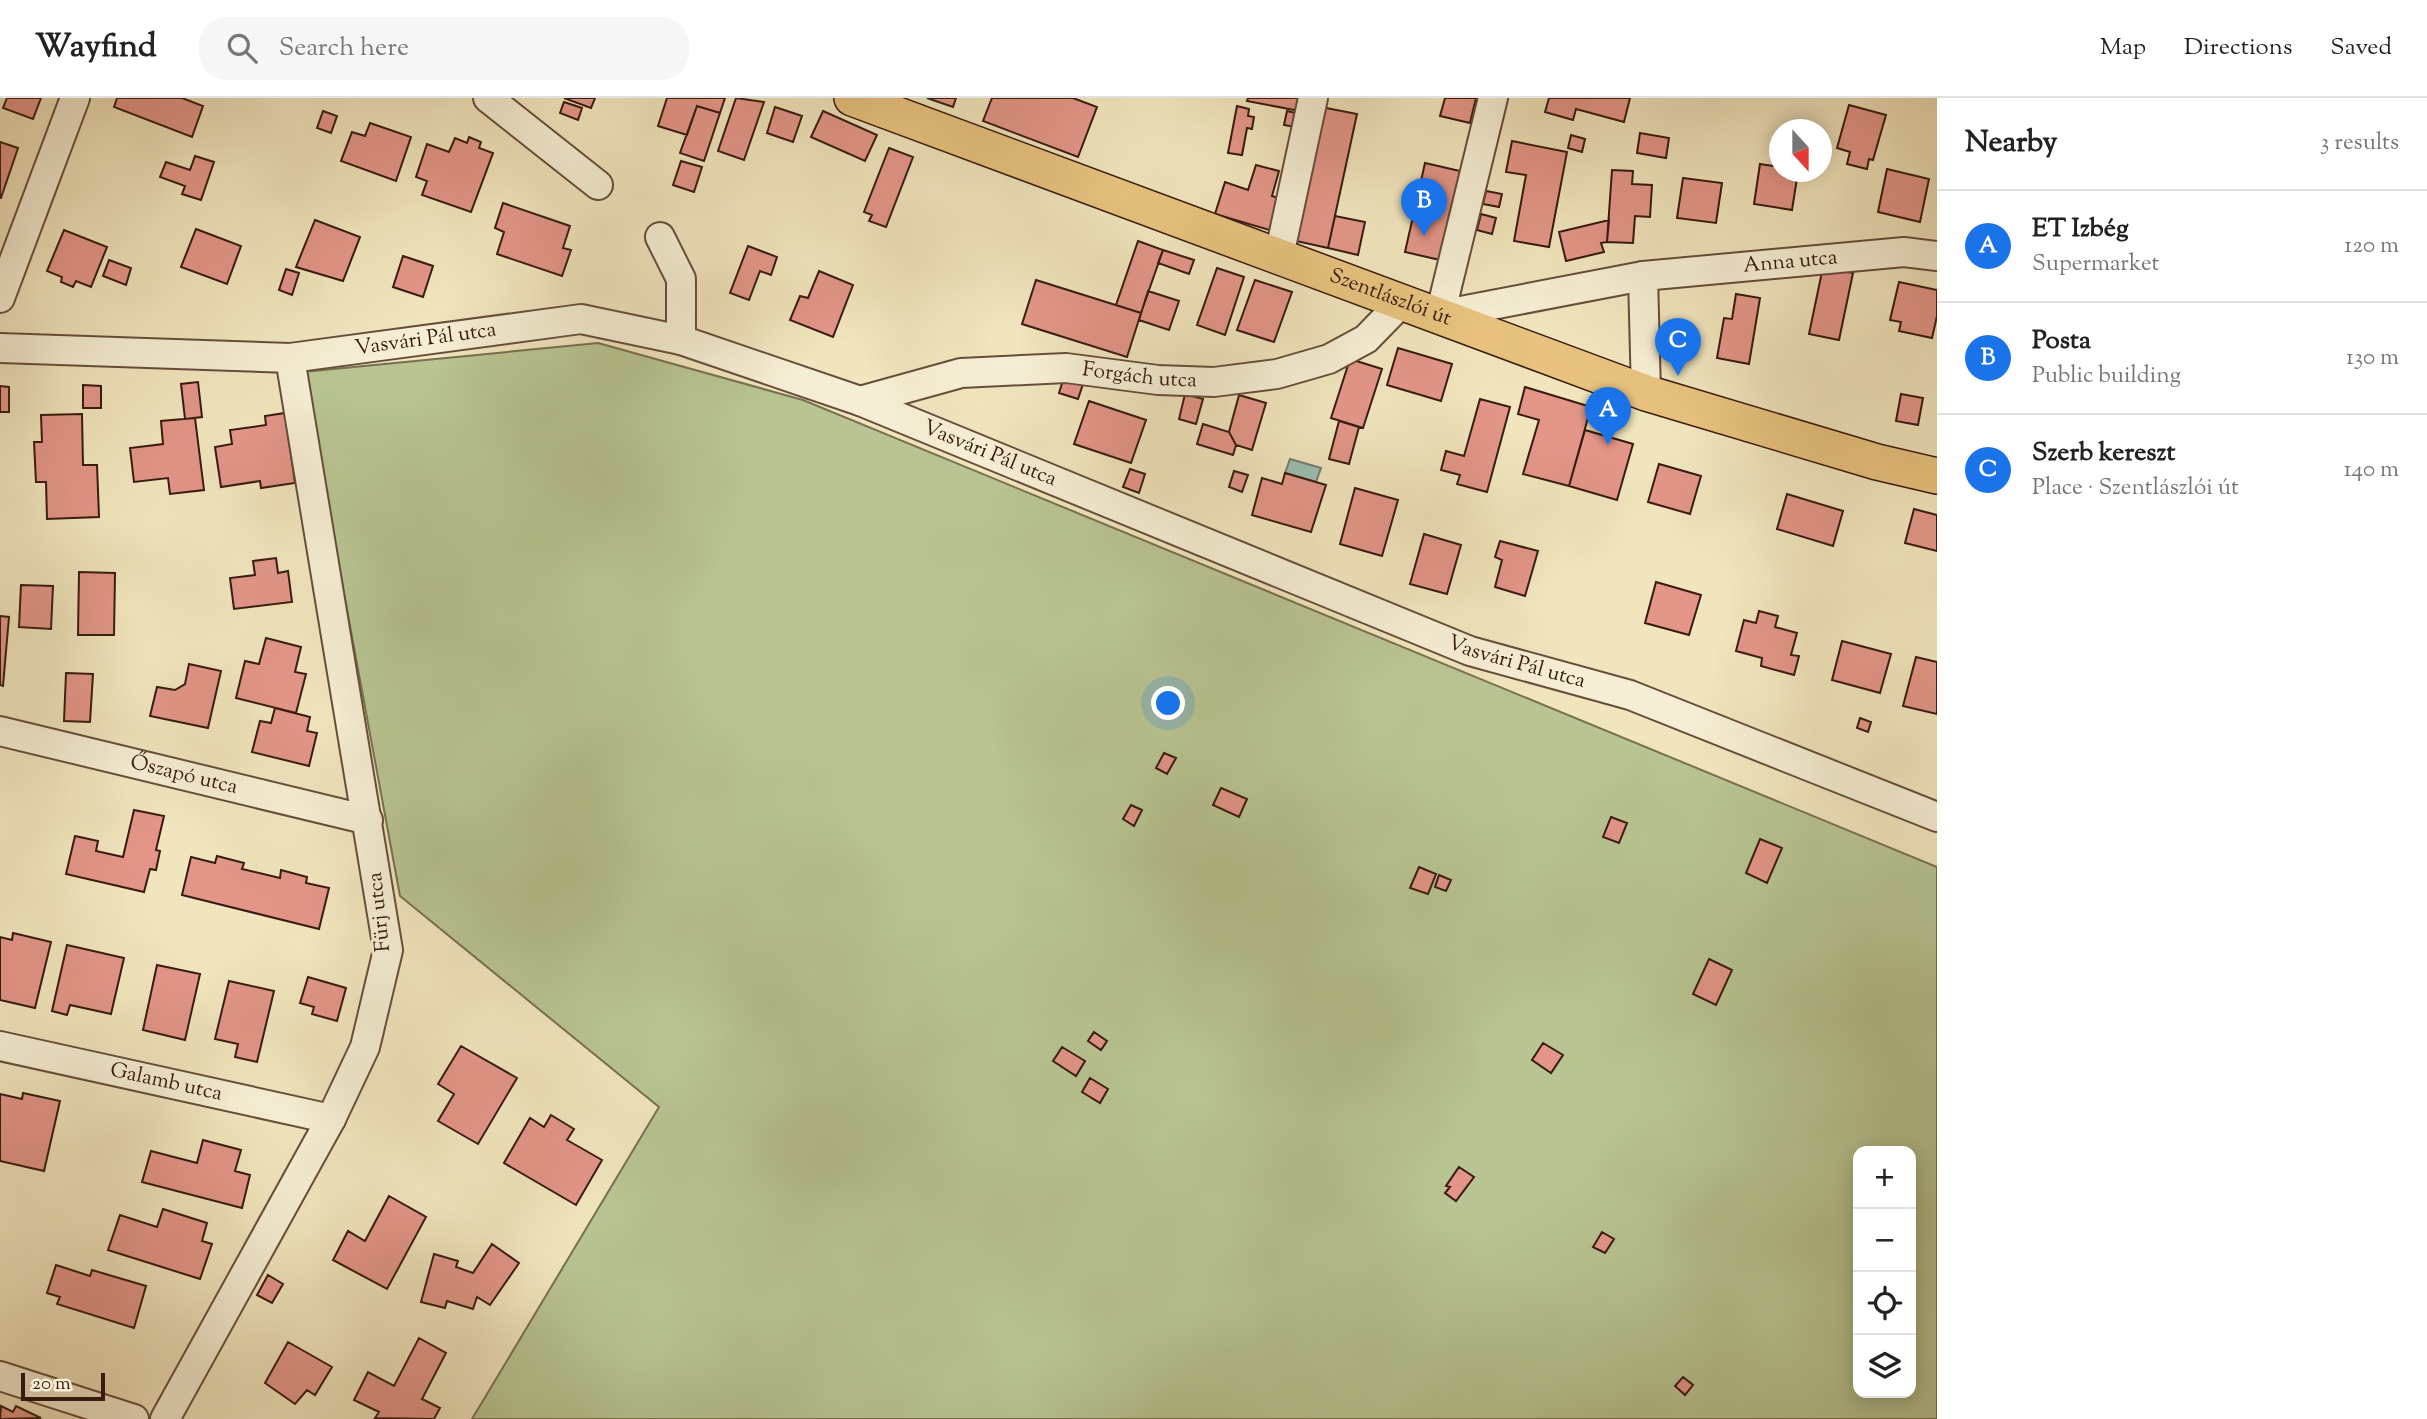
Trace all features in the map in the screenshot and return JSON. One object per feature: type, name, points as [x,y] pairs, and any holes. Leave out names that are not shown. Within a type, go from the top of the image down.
[{"type":"main road","name":"Szentlászlói út","points":[[852,98],[1646,393],[1864,458],[1937,476]]},
{"type":"street","points":[[0,298],[75,98]]},
{"type":"street","points":[[488,98],[598,185]]},
{"type":"street","points":[[1279,256],[1313,98]]},
{"type":"street","points":[[1440,315],[1493,98]]},
{"type":"street","points":[[660,237],[681,279],[681,340]]},
{"type":"street","name":"Anna utca","points":[[1440,315],[1643,276],[1904,252],[1937,256]]},
{"type":"street","points":[[1643,276],[1646,393]]},
{"type":"street","name":"Forgách utca","points":[[860,401],[961,373],[1066,368],[1158,380],[1214,382],[1277,374],[1329,359],[1366,339],[1401,303]]},
{"type":"street","name":"Vasvári Pál utca","points":[[0,348],[290,358],[581,319],[681,340],[860,401],[1471,650],[1630,695],[1937,817]]},
{"type":"street","name":"Fürj utca","points":[[165,1419],[331,1119],[365,1047],[388,950],[290,358]]},
{"type":"street","name":"Őszapó utca","points":[[0,731],[368,820]]},
{"type":"street","name":"Galamb utca","points":[[0,1046],[331,1119]]},
{"type":"street","points":[[0,1376],[134,1419]]},
{"type":"green space","points":[[598,343],[803,400],[1937,867],[1937,1419],[472,1419],[659,1107],[400,896],[303,372]]},
{"type":"water","points":[[1290,459],[1321,468],[1316,482],[1285,473]]},
{"type":"building","points":[[7,98],[41,98],[33,119],[3,108]]},
{"type":"building","points":[[117,98],[182,98],[203,106],[192,137],[114,107]]},
{"type":"building","points":[[564,98],[595,98],[591,108]]},
{"type":"building","points":[[667,98],[725,98],[720,113],[697,106],[687,135],[658,126]]},
{"type":"building","points":[[736,98],[764,102],[744,160],[718,151]]},
{"type":"building","points":[[927,98],[956,98],[953,107]]},
{"type":"building","points":[[992,98],[1073,98],[1097,107],[1078,157],[983,121]]},
{"type":"building","points":[[1248,98],[1307,98],[1305,112],[1247,101]]},
{"type":"building","points":[[1445,98],[1476,98],[1470,123],[1440,116]]},
{"type":"building","points":[[1549,98],[1630,98],[1624,122],[1576,109],[1573,120],[1545,112]]},
{"type":"building","points":[[564,102],[582,108],[578,120],[560,113]]},
{"type":"building","points":[[1849,105],[1886,115],[1873,160],[1869,159],[1867,169],[1847,164],[1850,152],[1837,148]]},
{"type":"building","points":[[697,106],[720,113],[704,161],[680,153]]},
{"type":"building","points":[[1237,106],[1249,109],[1248,116],[1254,117],[1252,129],[1247,128],[1242,155],[1228,153]]},
{"type":"building","points":[[1316,106],[1357,114],[1328,248],[1287,239]]},
{"type":"building","points":[[775,107],[802,116],[793,142],[767,133]]},
{"type":"building","points":[[323,111],[337,116],[331,133],[317,128]]},
{"type":"building","points":[[823,111],[877,135],[865,161],[811,137]]},
{"type":"building","points":[[1287,111],[1304,115],[1301,128],[1284,125]]},
{"type":"building","points":[[370,123],[411,137],[396,181],[341,161],[352,132],[365,136]]},
{"type":"building","points":[[1640,133],[1669,138],[1666,158],[1637,153]]},
{"type":"building","points":[[1571,135],[1585,139],[1582,152],[1568,148]]},
{"type":"building","points":[[469,137],[481,142],[479,148],[493,153],[471,212],[422,195],[427,181],[416,177],[427,144],[449,152],[455,138],[467,143]]},
{"type":"building","points":[[1512,141],[1567,152],[1549,247],[1514,241],[1526,175],[1506,172]]},
{"type":"building","points":[[0,142],[18,148],[1,198],[0,198]]},
{"type":"building","points":[[889,148],[913,157],[886,227],[869,221],[872,215],[864,212]]},
{"type":"building","points":[[195,156],[214,162],[201,200],[182,194],[185,186],[160,177],[166,162],[190,170]]},
{"type":"building","points":[[681,161],[702,167],[694,192],[673,185]]},
{"type":"building","points":[[1425,163],[1460,171],[1440,260],[1405,252]]},
{"type":"building","points":[[1760,164],[1769,165],[1769,182],[1796,182],[1792,210],[1754,204]]},
{"type":"building","points":[[1256,165],[1279,171],[1272,196],[1282,199],[1273,231],[1215,214],[1225,182],[1248,190]]},
{"type":"building","points":[[1887,169],[1929,179],[1920,222],[1878,212]]},
{"type":"building","points":[[1612,170],[1633,171],[1632,184],[1652,185],[1650,217],[1635,216],[1633,243],[1607,242]]},
{"type":"building","points":[[1683,178],[1722,183],[1716,223],[1677,218]]},
{"type":"building","points":[[1486,191],[1502,194],[1499,207],[1483,204]]},
{"type":"building","points":[[503,203],[570,226],[563,248],[571,250],[562,276],[497,254],[504,232],[495,228]]},
{"type":"building","points":[[1481,214],[1496,218],[1492,234],[1477,230]]},
{"type":"building","points":[[1335,216],[1365,222],[1358,255],[1328,248]]},
{"type":"building","points":[[315,220],[360,237],[343,281],[296,267]]},
{"type":"building","points":[[1609,220],[1607,242],[1601,243],[1604,252],[1566,261],[1559,232]]},
{"type":"building","points":[[196,229],[241,246],[227,284],[181,267]]},
{"type":"building","points":[[64,230],[107,247],[91,287],[76,281],[73,287],[61,282],[62,277],[47,271]]},
{"type":"building","points":[[1138,241],[1163,250],[1141,313],[1116,305]]},
{"type":"building","points":[[748,246],[777,257],[771,275],[760,271],[749,300],[730,293]]},
{"type":"building","points":[[1163,250],[1194,260],[1189,274],[1158,263]]},
{"type":"building","points":[[403,256],[433,266],[423,297],[393,287]]},
{"type":"building","points":[[109,260],[131,268],[126,285],[103,276]]},
{"type":"building","points":[[1823,267],[1853,273],[1839,340],[1809,334]]},
{"type":"building","points":[[1217,268],[1244,277],[1225,335],[1197,325]]},
{"type":"building","points":[[286,269],[299,273],[292,295],[279,290]]},
{"type":"building","points":[[819,271],[853,285],[833,337],[790,320],[800,296],[808,298]]},
{"type":"building","points":[[1036,280],[1141,313],[1127,357],[1022,324]]},
{"type":"building","points":[[1255,280],[1292,292],[1274,342],[1237,330]]},
{"type":"building","points":[[1899,282],[1937,290],[1937,316],[1932,338],[1899,331],[1901,322],[1890,320]]},
{"type":"building","points":[[1148,291],[1179,301],[1169,330],[1139,320]]},
{"type":"building","points":[[1736,294],[1760,298],[1749,364],[1717,358],[1724,318],[1732,319]]},
{"type":"building","points":[[1398,348],[1452,364],[1441,401],[1387,385]]},
{"type":"building","points":[[1350,359],[1382,369],[1363,428],[1331,418]]},
{"type":"building","points":[[1065,374],[1084,381],[1078,399],[1059,393]]},
{"type":"building","points":[[198,382],[202,417],[185,419],[181,384]]},
{"type":"building","points":[[83,385],[101,386],[101,408],[83,408]]},
{"type":"building","points":[[0,386],[9,387],[9,412],[0,412]]},
{"type":"building","points":[[1525,387],[1591,407],[1569,486],[1523,474],[1539,420],[1518,414]]},
{"type":"building","points":[[1185,394],[1203,399],[1196,424],[1179,419]]},
{"type":"building","points":[[1901,394],[1923,398],[1918,425],[1896,421]]},
{"type":"building","points":[[1239,395],[1266,403],[1252,450],[1236,445],[1229,432]]},
{"type":"building","points":[[1480,399],[1510,407],[1487,492],[1457,484],[1460,475],[1441,470],[1446,451],[1464,456]]},
{"type":"building","points":[[1089,401],[1146,420],[1131,463],[1074,444]]},
{"type":"building","points":[[285,413],[295,483],[261,488],[260,481],[221,487],[215,447],[232,444],[230,430],[266,425],[265,416]]},
{"type":"building","points":[[82,414],[83,465],[97,465],[99,517],[47,519],[46,482],[36,482],[34,442],[42,442],[41,415]]},
{"type":"building","points":[[195,418],[204,490],[170,494],[168,478],[134,482],[130,448],[163,444],[161,421]]},
{"type":"building","points":[[1339,421],[1359,427],[1349,464],[1329,459]]},
{"type":"building","points":[[1203,424],[1229,432],[1236,445],[1233,455],[1197,444]]},
{"type":"building","points":[[1585,430],[1633,444],[1617,500],[1569,486]]},
{"type":"building","points":[[1659,464],[1701,476],[1690,514],[1648,502]]},
{"type":"building","points":[[1130,469],[1145,474],[1139,493],[1123,487]]},
{"type":"building","points":[[1234,471],[1248,475],[1242,492],[1229,487]]},
{"type":"building","points":[[1285,473],[1326,485],[1311,532],[1252,515],[1262,478],[1282,484]]},
{"type":"building","points":[[1355,488],[1398,500],[1382,556],[1340,544]]},
{"type":"building","points":[[1787,494],[1843,511],[1833,546],[1777,529]]},
{"type":"building","points":[[1914,509],[1937,515],[1937,551],[1905,543]]},
{"type":"building","points":[[1424,534],[1461,545],[1447,594],[1410,584]]},
{"type":"building","points":[[1500,541],[1538,551],[1525,596],[1495,587],[1502,560],[1495,557]]},
{"type":"building","points":[[276,558],[278,573],[288,571],[292,602],[234,609],[230,578],[255,575],[253,561]]},
{"type":"building","points":[[79,572],[115,573],[114,635],[78,635]]},
{"type":"building","points":[[1656,582],[1701,595],[1689,635],[1645,623]]},
{"type":"building","points":[[21,585],[53,586],[51,629],[19,627]]},
{"type":"building","points":[[1759,611],[1778,616],[1775,627],[1797,633],[1791,655],[1799,656],[1794,675],[1761,666],[1762,658],[1736,651],[1744,620],[1756,623]]},
{"type":"building","points":[[0,616],[9,617],[3,686],[0,685]]},
{"type":"building","points":[[266,638],[301,647],[295,672],[306,674],[296,713],[236,698],[245,661],[259,664]]},
{"type":"building","points":[[1842,641],[1891,654],[1880,693],[1832,680]]},
{"type":"building","points":[[1916,657],[1937,662],[1937,714],[1903,706]]},
{"type":"building","points":[[189,664],[221,671],[208,728],[150,716],[157,687],[175,690],[185,684]]},
{"type":"building","points":[[66,673],[93,674],[90,722],[64,721]]},
{"type":"building","points":[[275,708],[310,717],[307,731],[317,733],[309,766],[252,752],[260,721],[271,723]]},
{"type":"building","points":[[1860,718],[1871,722],[1868,732],[1857,728]]},
{"type":"building","points":[[1164,753],[1176,758],[1167,774],[1156,768]]},
{"type":"building","points":[[1221,788],[1247,799],[1239,817],[1213,805]]},
{"type":"building","points":[[1131,805],[1142,810],[1134,826],[1123,819]]},
{"type":"building","points":[[134,810],[164,816],[156,850],[160,851],[156,870],[150,869],[144,892],[66,874],[75,836],[98,841],[96,851],[123,857]]},
{"type":"building","points":[[1611,817],[1627,823],[1619,843],[1603,837]]},
{"type":"building","points":[[1760,839],[1782,848],[1767,883],[1746,873]]},
{"type":"building","points":[[217,856],[244,863],[242,869],[280,878],[281,870],[307,877],[306,883],[329,888],[319,929],[182,895],[191,857],[215,863]]},
{"type":"building","points":[[1419,867],[1436,874],[1428,894],[1410,888]]},
{"type":"building","points":[[1439,875],[1451,880],[1446,891],[1435,887]]},
{"type":"building","points":[[13,933],[51,942],[35,1008],[0,1000],[0,937],[12,940]]},
{"type":"building","points":[[67,945],[124,958],[111,1014],[70,1005],[67,1015],[52,1011]]},
{"type":"building","points":[[1709,959],[1732,970],[1716,1005],[1693,994]]},
{"type":"building","points":[[157,965],[200,974],[185,1040],[143,1030]]},
{"type":"building","points":[[308,977],[346,988],[337,1021],[312,1014],[314,1007],[300,1003]]},
{"type":"building","points":[[229,981],[274,991],[257,1062],[235,1057],[238,1044],[215,1039]]},
{"type":"building","points":[[1094,1032],[1107,1041],[1101,1050],[1088,1041]]},
{"type":"building","points":[[1543,1043],[1563,1055],[1551,1073],[1532,1060]]},
{"type":"building","points":[[461,1046],[517,1078],[478,1144],[438,1121],[454,1094],[438,1084]]},
{"type":"building","points":[[1062,1047],[1085,1061],[1076,1076],[1053,1061]]},
{"type":"building","points":[[1090,1078],[1108,1089],[1100,1103],[1082,1092]]},
{"type":"building","points":[[23,1093],[60,1101],[44,1171],[0,1161],[0,1094],[22,1099]]},
{"type":"building","points":[[551,1115],[574,1129],[567,1140],[602,1160],[576,1205],[504,1163],[530,1118],[544,1127]]},
{"type":"building","points":[[203,1140],[241,1150],[235,1171],[250,1175],[242,1208],[142,1182],[151,1151],[197,1163]]},
{"type":"building","points":[[1459,1167],[1474,1177],[1456,1201],[1445,1193],[1450,1187],[1446,1186]]},
{"type":"building","points":[[389,1196],[426,1217],[387,1289],[333,1260],[348,1231],[365,1241]]},
{"type":"building","points":[[163,1209],[207,1223],[202,1241],[212,1244],[200,1279],[108,1250],[120,1215],[157,1227]]},
{"type":"building","points":[[1602,1232],[1614,1239],[1605,1253],[1593,1247]]},
{"type":"building","points":[[492,1244],[519,1263],[490,1305],[477,1297],[473,1309],[447,1301],[445,1308],[421,1302],[434,1254],[458,1261],[456,1267],[473,1273]]},
{"type":"building","points":[[56,1265],[90,1276],[92,1270],[146,1286],[134,1328],[57,1304],[60,1297],[47,1293]]},
{"type":"building","points":[[268,1275],[283,1284],[272,1303],[257,1295]]},
{"type":"building","points":[[419,1338],[446,1353],[422,1399],[440,1408],[434,1419],[375,1418],[379,1412],[354,1400],[368,1372],[394,1386]]},
{"type":"building","points":[[288,1342],[332,1367],[315,1395],[307,1390],[295,1404],[265,1383]]},
{"type":"building","points":[[1683,1377],[1693,1385],[1685,1395],[1675,1386]]},
{"type":"building","points":[[1,1406],[13,1412],[16,1406],[41,1418],[0,1419]]},
{"type":"place","name":"Posta","points":[[1424,236]]},
{"type":"place","name":"Szerb kereszt","points":[[1678,376]]},
{"type":"place","name":"ET Izbég","points":[[1608,445]]}]
